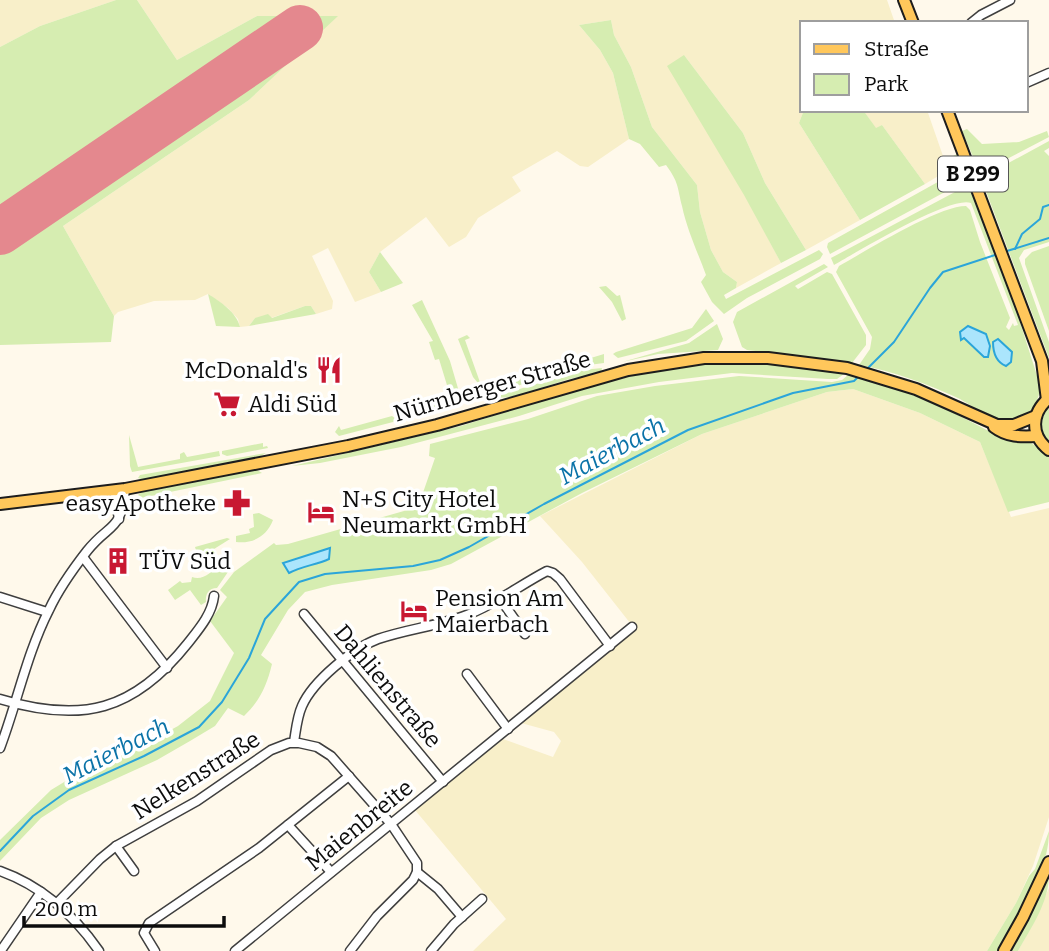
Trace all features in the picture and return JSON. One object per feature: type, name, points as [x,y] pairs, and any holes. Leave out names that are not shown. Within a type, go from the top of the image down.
[{"type":"main road","points":[[904,0],[912,21]]},
{"type":"main road","name":"B 299","points":[[948,112],[1042,361],[1048,399]]},
{"type":"main road","name":"Nürnberger Straße","points":[[0,504],[120,489],[332,449],[406,433],[601,377],[655,364],[704,358],[746,356],[847,368],[923,392],[989,423],[1003,426],[1014,425],[1036,416]]},
{"type":"main road","name":"B 299","points":[[1042,361],[1049,371]]},
{"type":"main road","points":[[1048,399],[1036,416],[1037,436],[1049,450]]},
{"type":"main road","name":"Nürnberger Straße","points":[[989,423],[1008,435],[1037,436]]},
{"type":"main road","points":[[1004,951],[1049,862]]},
{"type":"street","points":[[974,21],[1010,0]]},
{"type":"street","points":[[1028,82],[1049,72]]},
{"type":"street","points":[[0,748],[47,612],[83,557],[119,519],[120,489]]},
{"type":"street","points":[[83,557],[167,668]]},
{"type":"street","points":[[294,743],[305,701],[320,681],[372,641],[466,615],[501,600],[541,574],[551,571],[560,579],[610,646]]},
{"type":"street","points":[[0,699],[60,711],[102,707],[135,693],[167,668],[210,612],[214,596]]},
{"type":"street","points":[[0,597],[47,612]]},
{"type":"street","points":[[501,600],[525,634]]},
{"type":"street","name":"Dahlienstraße","points":[[304,614],[443,782]]},
{"type":"street","name":"Maienbreite","points":[[235,951],[632,627]]},
{"type":"street","points":[[467,674],[508,729]]},
{"type":"street","name":"Nelkenstraße","points":[[57,903],[116,846],[207,795],[271,750],[294,743],[321,749],[331,756],[391,824],[412,853],[417,863],[417,872]]},
{"type":"street","points":[[155,951],[144,933],[146,926],[234,866],[349,776]]},
{"type":"street","points":[[288,825],[331,872]]},
{"type":"street","name":"Nelkenstraße","points":[[116,846],[134,871]]},
{"type":"street","points":[[0,871],[23,881],[57,903],[77,922],[99,951]]},
{"type":"street","points":[[350,951],[369,925],[413,880],[417,872],[432,884],[462,917]]},
{"type":"street","points":[[2,949],[41,892]]},
{"type":"street","points":[[430,951],[482,899]]},
{"type":"shaded area","points":[[0,0],[116,0],[40,26],[0,47]]},
{"type":"shaded area","points":[[137,0],[887,0],[894,21],[800,21],[800,112],[803,112],[799,123],[860,220],[806,250],[765,183],[743,133],[684,55],[745,195],[781,263],[736,288],[737,282],[723,272],[711,250],[700,212],[697,185],[652,127],[631,67],[614,35],[611,20],[579,25],[600,50],[613,73],[629,139],[588,167],[580,166],[557,151],[512,177],[521,191],[478,218],[466,237],[449,247],[426,217],[380,252],[369,272],[381,292],[355,302],[328,248],[312,256],[333,301],[332,309],[316,314],[311,306],[305,306],[271,318],[255,318],[249,326],[240,327],[238,319],[228,308],[208,294],[195,300],[154,301],[118,312],[114,316],[63,226],[249,100],[337,16],[257,16],[177,60]]},
{"type":"shaded area","points":[[864,112],[928,112],[943,156],[944,166],[940,175],[925,184],[882,125],[876,129]]},
{"type":"shaded area","points":[[853,389],[920,413],[980,442],[1011,517],[1049,508],[1049,817],[1033,866],[1016,903],[987,951],[473,951],[506,919],[415,810],[503,739],[553,757],[561,741],[554,732],[521,723],[634,628],[582,562],[540,516],[702,434],[827,392]]},
{"type":"shaded area","points":[[1049,888],[1049,951],[1018,951],[1028,933]]},
{"type":"green space","points":[[116,0],[137,0],[177,60],[257,16],[338,16],[249,100],[63,226],[114,316],[111,342],[0,345],[0,238],[314,24],[294,24],[0,225],[0,47],[40,26]]},
{"type":"green space","points":[[611,20],[614,35],[631,67],[652,127],[697,185],[700,212],[711,250],[723,272],[737,282],[736,288],[724,295],[726,299],[819,250],[823,254],[820,259],[747,298],[724,314],[712,302],[701,282],[706,275],[675,181],[666,165],[659,167],[640,144],[629,139],[613,73],[600,50],[579,25]]},
{"type":"green space","points":[[684,55],[743,133],[765,183],[806,250],[781,263],[667,66]]},
{"type":"green space","points":[[803,112],[864,112],[876,128],[882,125],[925,184],[860,220],[799,123]]},
{"type":"green space","points":[[967,129],[982,144],[1019,142],[1047,131],[1049,137],[980,173],[962,131]]},
{"type":"green space","points":[[1049,141],[1049,148],[1044,151],[1049,156],[1049,242],[1024,250],[1019,258],[1049,342],[1049,358],[981,178]]},
{"type":"green space","points":[[959,153],[969,179],[830,254],[828,243],[945,178],[949,158]]},
{"type":"green space","points":[[970,184],[1006,278],[1040,385],[1037,399],[1030,411],[1011,421],[992,418],[960,399],[923,383],[859,365],[870,349],[872,337],[836,272],[839,266],[902,230],[938,213],[966,206],[970,210],[1010,318],[1006,327],[1009,330],[1013,323],[1014,326],[1018,325],[971,203],[944,207],[834,265],[831,258]]},
{"type":"green space","points":[[1049,246],[1049,331],[1025,259],[1032,252]]},
{"type":"green space","points":[[380,252],[403,283],[381,292],[369,272]]},
{"type":"green space","points":[[824,264],[828,267],[795,286],[798,289],[827,272],[832,274],[866,335],[866,345],[852,363],[747,350],[742,347],[733,322],[737,312]]},
{"type":"green space","points":[[606,286],[617,296],[620,295],[626,319],[622,321],[612,302],[599,287]]},
{"type":"green space","points":[[208,294],[232,312],[240,327],[216,326]]},
{"type":"green space","points":[[422,300],[450,361],[462,402],[406,419],[403,416],[405,413],[443,402],[450,395],[439,359],[435,360],[429,342],[433,341],[412,305]]},
{"type":"green space","points":[[311,306],[316,314],[249,326],[255,318],[268,314],[272,318]]},
{"type":"green space","points":[[706,309],[714,321],[686,341],[618,358],[613,354],[692,328]]},
{"type":"green space","points":[[717,324],[723,339],[718,350],[658,354],[622,362],[689,343]]},
{"type":"green space","points":[[467,335],[470,338],[465,340],[482,388],[473,377],[458,339]]},
{"type":"green space","points":[[604,354],[604,363],[581,366],[498,392],[485,390]]},
{"type":"green space","points":[[758,363],[844,374],[837,379],[828,379],[732,373],[659,382],[582,396],[519,416],[401,447],[292,466],[461,426],[585,387],[646,373],[698,365]]},
{"type":"green space","points":[[602,368],[601,372],[595,375],[565,380],[522,394],[493,397],[583,370]]},
{"type":"green space","points":[[848,375],[874,382],[876,380],[931,401],[1004,439],[1031,443],[1049,455],[1049,502],[1008,512],[980,442],[920,413],[853,389],[827,392],[702,434],[582,493],[451,564],[431,570],[332,585],[305,592],[288,610],[261,655],[272,664],[270,672],[259,698],[244,716],[228,708],[215,726],[190,741],[157,760],[69,800],[41,818],[0,861],[0,840],[51,790],[74,776],[178,726],[210,701],[234,653],[210,621],[227,597],[220,590],[234,572],[274,543],[288,544],[418,507],[435,458],[429,456],[430,444],[528,419],[597,396],[655,386],[739,376],[832,382],[842,380]]},
{"type":"green space","points":[[1049,407],[1049,443],[1042,425]]},
{"type":"green space","points":[[392,416],[396,419],[393,422],[339,436],[335,432],[339,426],[341,430]]},
{"type":"green space","points":[[129,435],[138,467],[180,459],[180,454],[184,452],[187,457],[219,451],[220,456],[132,472]]},
{"type":"green space","points":[[263,443],[263,447],[268,448],[227,456],[222,454],[222,451]]},
{"type":"green space","points":[[266,453],[208,469],[144,480],[138,478],[140,475]]},
{"type":"green space","points":[[257,470],[262,473],[141,498],[138,495],[142,492]]},
{"type":"green space","points":[[259,513],[273,520],[267,530],[254,540],[236,542],[236,536],[250,533],[249,529],[254,527],[253,514]]},
{"type":"green space","points":[[230,539],[214,549],[216,558],[201,571],[196,570],[201,566],[195,547]]},
{"type":"green space","points":[[219,565],[230,569],[217,588],[208,592],[206,602],[201,605],[190,590],[175,600],[168,590],[180,581],[191,582],[192,577],[203,577]]},
{"type":"green space","points":[[1049,831],[1044,862],[1032,893],[1000,951],[987,951],[1035,869]]},
{"type":"green space","points":[[1049,875],[1046,895],[1038,914],[1018,951],[1011,951]]},
{"type":"water","points":[[968,326],[986,334],[990,346],[988,357],[984,357],[964,338],[961,340],[960,332]]},
{"type":"water","points":[[998,339],[1012,352],[1011,362],[1006,366],[997,360],[994,353],[993,342]]},
{"type":"water","points":[[330,548],[329,559],[289,573],[283,563]]},
{"type":"waterway","name":"Maierbach","points":[[1015,249],[1022,234],[1040,219],[1043,207],[1049,205]]},
{"type":"waterway","name":"Maierbach","points":[[1007,251],[1049,238]]},
{"type":"waterway","name":"Maierbach","points":[[866,370],[894,342],[943,272],[998,254]]},
{"type":"waterway","name":"Maierbach","points":[[0,851],[33,816],[69,790],[144,756],[199,727],[222,702],[249,658],[265,619],[299,582],[325,574],[413,566],[440,560],[688,430],[793,393],[854,381],[859,376]]},
{"type":"runway","points":[[0,232],[300,28]]},
{"type":"place","name":"McDonald's","points":[[329,370]]},
{"type":"place","name":"Aldi Süd","points":[[227,404]]},
{"type":"place","name":"easyApotheke","points":[[237,503]]},
{"type":"place","name":"N+S City Hotel Neumarkt GmbH","points":[[321,512]]},
{"type":"place","name":"TÜV Süd","points":[[118,561]]},
{"type":"place","name":"Pension Am Maierbach","points":[[414,611]]}]
